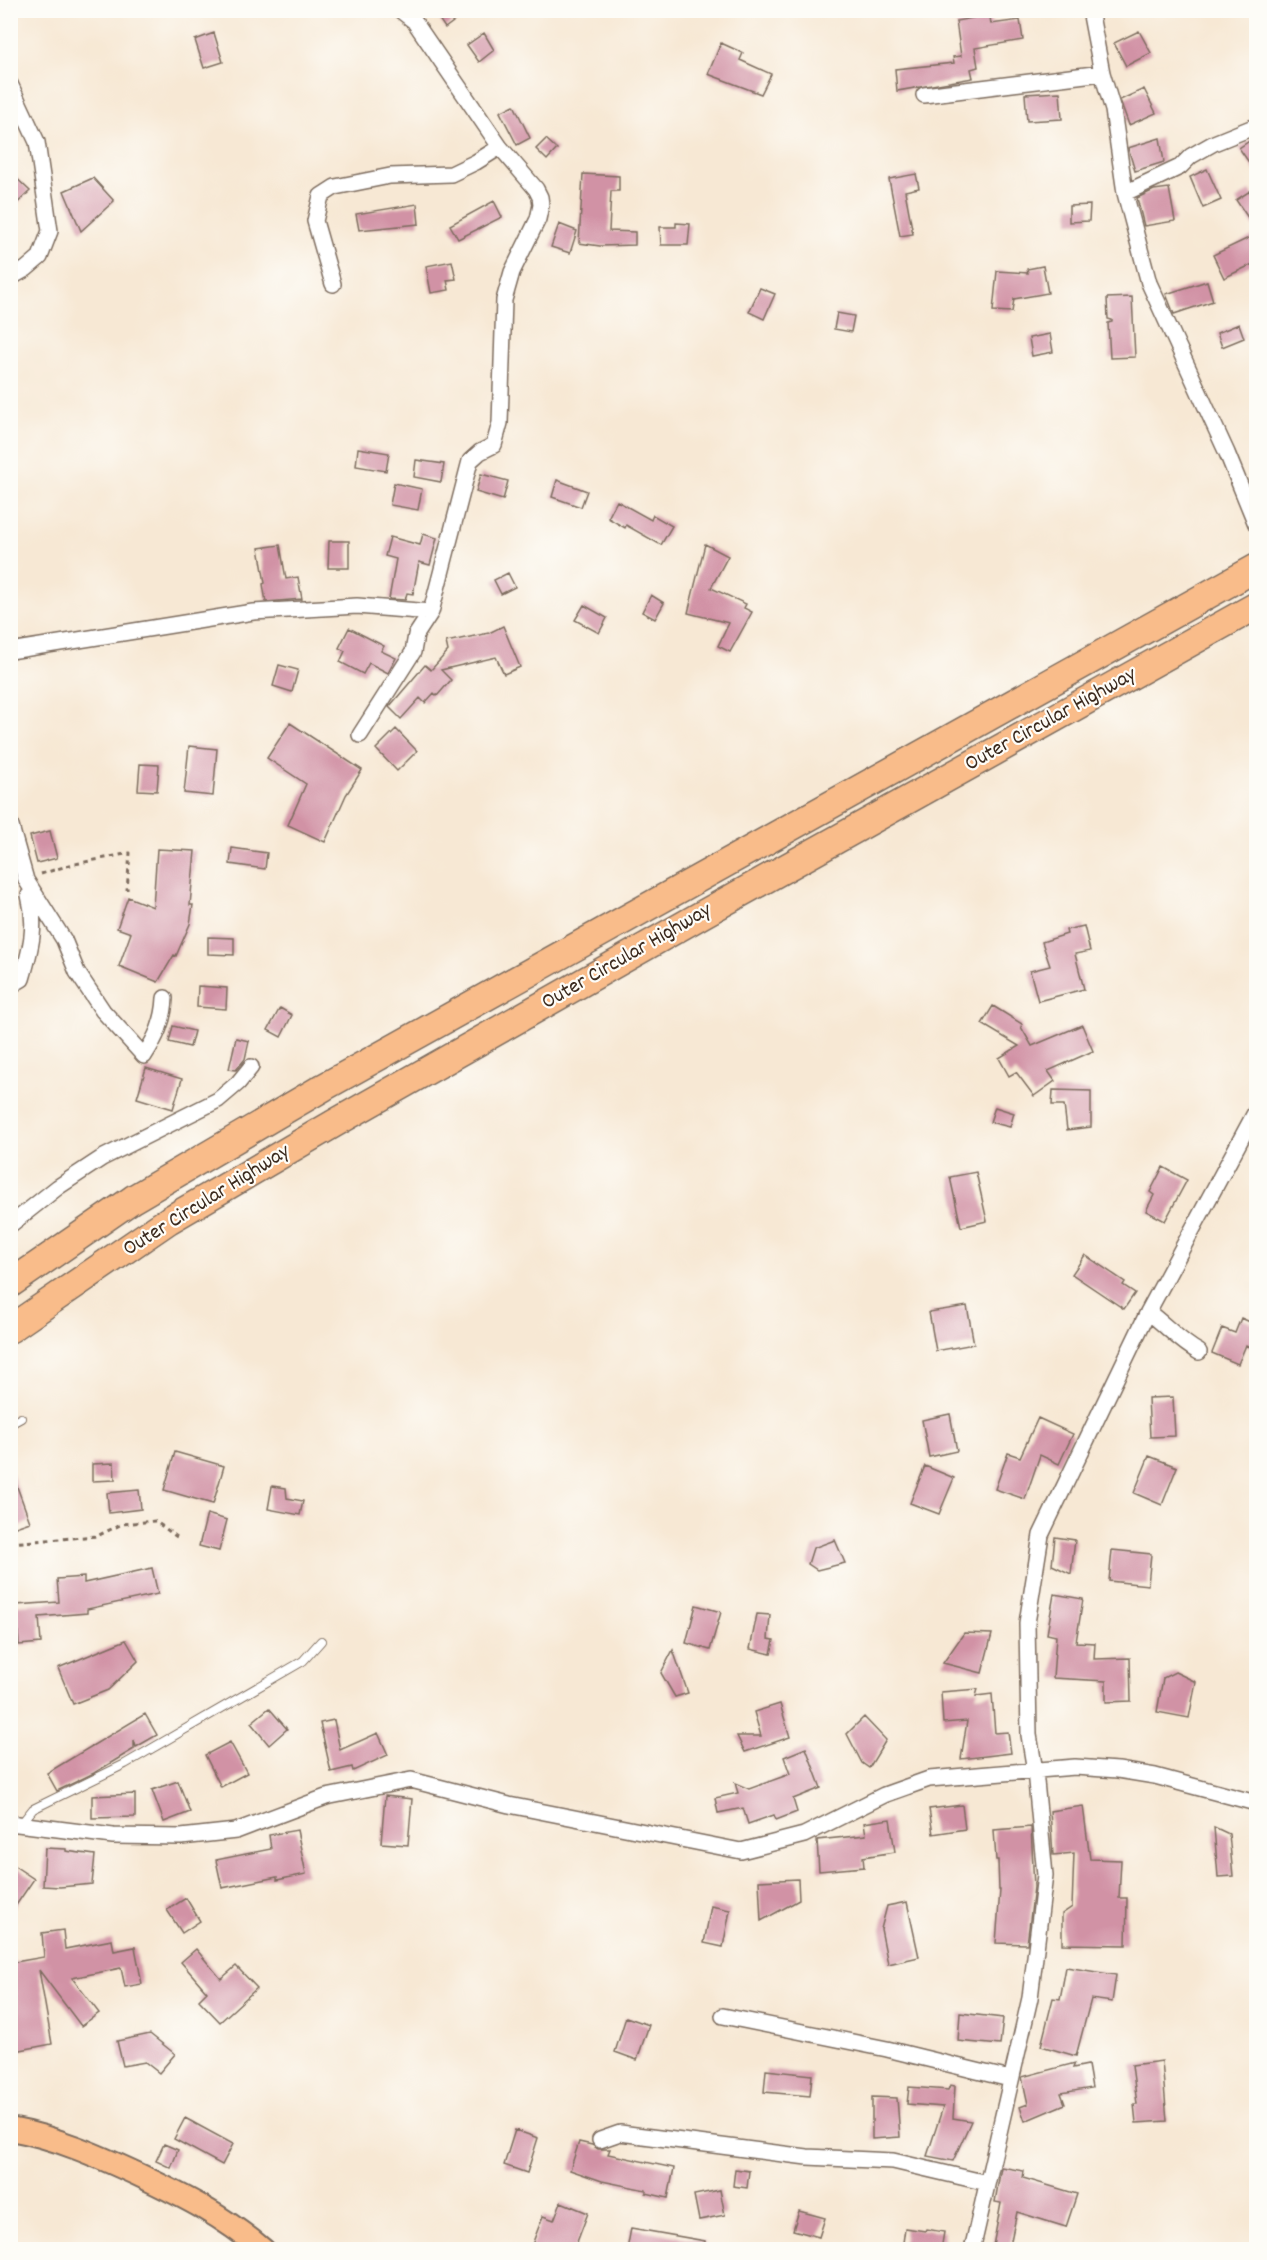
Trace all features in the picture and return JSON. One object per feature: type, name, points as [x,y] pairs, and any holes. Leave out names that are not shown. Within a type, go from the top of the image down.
[{"type":"highway","name":"Outer Circular Highway","points":[[10,1284],[133,1199],[255,1127],[643,908],[1257,568]]},
{"type":"highway","name":"Outer Circular Highway","points":[[10,1329],[169,1220],[273,1159],[714,908],[1257,606]]},
{"type":"main road","points":[[10,2129],[67,2144],[176,2192],[212,2211],[263,2250]]},
{"type":"street","points":[[360,735],[413,652],[416,635],[431,612],[470,460],[494,445],[500,423],[504,300],[512,272],[538,219],[541,205],[536,189],[500,147],[414,21],[400,10]]},
{"type":"street","points":[[1090,10],[1102,73],[1113,110],[1125,193],[1149,283],[1257,524]]},
{"type":"street","points":[[924,95],[1102,73]]},
{"type":"street","points":[[10,84],[37,142],[50,231],[40,257],[26,269],[10,278]]},
{"type":"street","points":[[1125,193],[1180,167],[1191,156],[1214,143],[1257,126]]},
{"type":"street","points":[[333,284],[315,221],[321,196],[335,186],[390,176],[451,174],[477,162],[500,147]]},
{"type":"street","points":[[10,651],[253,612],[357,606],[431,612]]},
{"type":"street","points":[[10,823],[34,913],[32,946],[22,979],[10,986]]},
{"type":"street","points":[[26,880],[64,940],[77,972],[103,1011],[144,1056],[156,1037],[164,1013],[165,998]]},
{"type":"street","points":[[10,1225],[57,1187],[102,1158],[218,1100],[251,1068]]},
{"type":"street","points":[[972,2250],[1030,1998],[1045,1875],[1035,1771],[1029,1735],[1027,1623],[1041,1535],[1148,1312],[1257,1111]]},
{"type":"street","points":[[1148,1312],[1172,1331],[1186,1346],[1199,1353]]},
{"type":"street","points":[[16,1823],[113,1836],[181,1837],[236,1831],[326,1797],[411,1780],[509,1805],[741,1851],[804,1835],[884,1795],[929,1779],[1076,1767],[1118,1770],[1155,1776],[1257,1803]]},
{"type":"street","points":[[723,2016],[897,2051],[1010,2079]]},
{"type":"street","points":[[600,2140],[627,2133],[807,2157],[893,2161],[987,2182]]},
{"type":"lane","points":[[10,1424],[21,1418]]},
{"type":"lane","points":[[16,1823],[33,1809],[124,1764],[303,1661],[321,1641]]},
{"type":"path","points":[[26,880],[70,865],[130,853],[127,890]]},
{"type":"path","points":[[10,1543],[97,1536],[122,1524],[155,1521],[177,1537]]},
{"type":"building","points":[[433,10],[469,10],[445,28]]},
{"type":"building","points":[[989,10],[991,24],[1020,20],[1023,40],[975,48],[978,67],[971,69],[973,78],[897,91],[895,69],[954,63],[953,57],[961,56],[956,21],[973,18],[972,13]]},
{"type":"building","points":[[1139,31],[1151,53],[1126,66],[1114,43]]},
{"type":"building","points":[[214,33],[223,62],[204,68],[195,40]]},
{"type":"building","points":[[484,33],[494,50],[479,62],[467,45]]},
{"type":"building","points":[[721,43],[743,53],[740,60],[771,74],[761,94],[708,74]]},
{"type":"building","points":[[1144,89],[1156,113],[1129,125],[1120,100]]},
{"type":"building","points":[[1060,92],[1062,119],[1027,121],[1025,94]]},
{"type":"building","points":[[514,105],[530,138],[517,145],[500,112]]},
{"type":"building","points":[[1257,136],[1257,174],[1239,148]]},
{"type":"building","points":[[1160,138],[1164,162],[1135,171],[1128,148]]},
{"type":"building","points":[[546,139],[557,149],[547,160],[536,149]]},
{"type":"building","points":[[1207,169],[1221,200],[1203,208],[1190,177]]},
{"type":"building","points":[[10,172],[30,191],[10,210]]},
{"type":"building","points":[[583,174],[619,176],[619,191],[611,191],[609,231],[635,232],[635,245],[600,246],[579,243]]},
{"type":"building","points":[[916,174],[919,188],[905,191],[913,234],[900,236],[889,179]]},
{"type":"building","points":[[93,178],[114,201],[81,231],[64,191]]},
{"type":"building","points":[[1169,188],[1175,221],[1144,226],[1137,198],[1154,190]]},
{"type":"building","points":[[1250,191],[1257,201],[1257,231],[1236,200]]},
{"type":"building","points":[[494,201],[502,217],[458,239],[450,225]]},
{"type":"building","points":[[417,204],[419,224],[359,230],[356,214]]},
{"type":"building","points":[[1090,205],[1089,221],[1069,222],[1069,206]]},
{"type":"building","points":[[676,223],[690,224],[688,245],[661,245],[660,227],[676,227]]},
{"type":"building","points":[[559,224],[577,231],[570,253],[551,247]]},
{"type":"building","points":[[1257,234],[1257,262],[1224,278],[1213,255]]},
{"type":"building","points":[[452,261],[456,279],[447,280],[449,290],[431,293],[426,266]]},
{"type":"building","points":[[1043,266],[1048,293],[1014,299],[1012,312],[993,311],[997,271],[1028,273],[1027,269]]},
{"type":"building","points":[[1207,281],[1213,301],[1174,314],[1166,294]]},
{"type":"building","points":[[760,288],[775,294],[764,319],[749,312]]},
{"type":"building","points":[[1132,297],[1135,357],[1110,358],[1108,323],[1112,320],[1108,319],[1107,298]]},
{"type":"building","points":[[837,313],[854,316],[851,332],[834,329]]},
{"type":"building","points":[[1239,324],[1244,338],[1222,347],[1217,333]]},
{"type":"building","points":[[1050,334],[1053,352],[1032,356],[1029,338]]},
{"type":"building","points":[[358,448],[389,453],[386,471],[356,466]]},
{"type":"building","points":[[416,460],[444,464],[441,482],[414,477]]},
{"type":"building","points":[[481,474],[508,481],[503,500],[476,492]]},
{"type":"building","points":[[557,480],[587,491],[581,507],[552,497]]},
{"type":"building","points":[[394,483],[422,489],[418,510],[390,505]]},
{"type":"building","points":[[617,501],[651,520],[653,515],[672,526],[661,545],[626,525],[625,528],[608,518]]},
{"type":"building","points":[[423,534],[437,538],[430,565],[419,562],[413,594],[407,593],[405,600],[389,599],[396,559],[385,556],[390,537],[420,545]]},
{"type":"building","points":[[329,541],[349,541],[349,568],[328,568]]},
{"type":"building","points":[[705,544],[728,556],[711,588],[746,604],[744,608],[752,612],[730,652],[718,646],[729,623],[688,613]]},
{"type":"building","points":[[280,545],[286,579],[298,577],[302,599],[266,602],[259,548]]},
{"type":"building","points":[[508,573],[515,587],[501,594],[494,580]]},
{"type":"building","points":[[651,595],[664,603],[655,619],[642,612]]},
{"type":"building","points":[[584,605],[607,618],[599,633],[575,620]]},
{"type":"building","points":[[503,626],[520,667],[504,674],[496,657],[441,670],[451,680],[437,696],[434,693],[425,703],[420,698],[401,719],[389,707],[425,665],[431,670],[448,651],[446,642],[489,633]]},
{"type":"building","points":[[349,628],[384,646],[381,651],[396,658],[388,673],[369,663],[363,674],[340,662],[345,651],[339,648]]},
{"type":"building","points":[[279,665],[298,670],[292,692],[273,686]]},
{"type":"building","points":[[290,723],[362,770],[346,795],[325,842],[288,825],[306,784],[267,758]]},
{"type":"building","points":[[396,729],[417,751],[397,771],[376,749]]},
{"type":"building","points":[[189,746],[217,749],[213,796],[184,793]]},
{"type":"building","points":[[140,764],[159,765],[157,791],[138,790]]},
{"type":"building","points":[[50,831],[57,858],[37,863],[30,836]]},
{"type":"building","points":[[232,848],[267,853],[265,869],[230,864]]},
{"type":"building","points":[[157,849],[195,851],[190,924],[176,956],[174,955],[158,982],[119,966],[131,933],[117,928],[128,897],[153,907]]},
{"type":"building","points":[[1084,926],[1090,951],[1075,954],[1084,989],[1038,1001],[1030,971],[1050,966],[1042,942],[1067,934],[1066,930]]},
{"type":"building","points":[[208,937],[234,938],[234,955],[208,954]]},
{"type":"building","points":[[198,986],[227,988],[226,1009],[197,1007]]},
{"type":"building","points":[[993,1006],[1022,1024],[1021,1027],[1032,1046],[1082,1025],[1093,1051],[1048,1071],[1055,1081],[1034,1096],[1016,1072],[1009,1076],[999,1058],[1019,1046],[982,1024]]},
{"type":"building","points":[[280,1008],[292,1015],[281,1037],[268,1030]]},
{"type":"building","points":[[173,1026],[194,1031],[190,1047],[169,1042]]},
{"type":"building","points":[[236,1038],[249,1041],[245,1059],[236,1070],[229,1069]]},
{"type":"building","points":[[146,1068],[182,1079],[173,1109],[137,1098]]},
{"type":"building","points":[[1053,1090],[1091,1091],[1091,1127],[1067,1130],[1064,1105],[1052,1105]]},
{"type":"building","points":[[995,1107],[1014,1113],[1010,1127],[990,1122]]},
{"type":"building","points":[[1163,1167],[1187,1180],[1165,1221],[1146,1211],[1154,1195],[1150,1192]]},
{"type":"building","points":[[976,1172],[987,1221],[961,1227],[950,1177]]},
{"type":"building","points":[[1085,1255],[1125,1282],[1123,1285],[1135,1293],[1124,1309],[1072,1274]]},
{"type":"building","points":[[967,1306],[974,1344],[936,1351],[929,1312]]},
{"type":"building","points":[[1241,1318],[1257,1325],[1257,1350],[1246,1345],[1238,1364],[1212,1353],[1222,1328],[1235,1333]]},
{"type":"building","points":[[1173,1397],[1175,1436],[1150,1437],[1148,1398]]},
{"type":"building","points":[[950,1414],[957,1451],[929,1457],[922,1420]]},
{"type":"building","points":[[1038,1418],[1073,1434],[1059,1464],[1040,1455],[1025,1499],[995,1489],[1008,1453],[1020,1457]]},
{"type":"building","points":[[175,1452],[224,1466],[213,1504],[164,1490]]},
{"type":"building","points":[[1149,1456],[1177,1467],[1162,1505],[1134,1493]]},
{"type":"building","points":[[114,1463],[115,1480],[92,1481],[92,1464]]},
{"type":"building","points":[[925,1466],[954,1478],[939,1514],[910,1503]]},
{"type":"building","points":[[12,1473],[30,1522],[10,1529],[10,1474]]},
{"type":"building","points":[[272,1486],[286,1488],[287,1498],[303,1501],[300,1515],[268,1509]]},
{"type":"building","points":[[139,1490],[141,1509],[109,1513],[107,1493]]},
{"type":"building","points":[[207,1514],[227,1520],[219,1551],[199,1546]]},
{"type":"building","points":[[1055,1537],[1075,1540],[1071,1574],[1052,1565]]},
{"type":"building","points":[[835,1540],[845,1563],[817,1570],[808,1564],[813,1548]]},
{"type":"building","points":[[1112,1550],[1151,1554],[1148,1585],[1109,1581]]},
{"type":"building","points":[[152,1568],[158,1594],[87,1609],[87,1613],[39,1617],[41,1643],[19,1645],[16,1605],[59,1602],[57,1579],[84,1577],[84,1583]]},
{"type":"building","points":[[1054,1594],[1083,1599],[1076,1642],[1095,1643],[1094,1659],[1130,1658],[1131,1701],[1106,1702],[1106,1681],[1053,1678],[1056,1636],[1047,1634]]},
{"type":"building","points":[[696,1605],[721,1612],[710,1650],[686,1643]]},
{"type":"building","points":[[757,1614],[770,1615],[768,1639],[774,1640],[771,1654],[750,1649]]},
{"type":"building","points":[[964,1633],[992,1634],[982,1673],[943,1663]]},
{"type":"building","points":[[126,1640],[138,1661],[108,1690],[73,1704],[58,1668]]},
{"type":"building","points":[[673,1650],[688,1693],[675,1697],[661,1673]]},
{"type":"building","points":[[1175,1672],[1196,1682],[1189,1718],[1157,1712],[1163,1678]]},
{"type":"building","points":[[978,1689],[976,1696],[992,1694],[995,1733],[1008,1732],[1011,1753],[961,1759],[967,1721],[943,1723],[941,1692]]},
{"type":"building","points":[[780,1704],[790,1737],[745,1752],[737,1736],[761,1736],[754,1712]]},
{"type":"building","points":[[269,1708],[287,1729],[269,1745],[251,1723]]},
{"type":"building","points":[[145,1714],[157,1735],[136,1747],[134,1740],[134,1749],[94,1773],[57,1791],[47,1773]]},
{"type":"building","points":[[864,1717],[886,1740],[869,1768],[862,1763],[847,1734]]},
{"type":"building","points":[[334,1720],[340,1750],[378,1733],[388,1755],[353,1771],[352,1767],[331,1772],[320,1723]]},
{"type":"building","points":[[230,1742],[247,1773],[221,1787],[205,1755]]},
{"type":"building","points":[[806,1748],[821,1788],[793,1799],[797,1812],[776,1820],[774,1815],[748,1824],[743,1808],[718,1813],[715,1798],[738,1793],[735,1783],[749,1789],[790,1774],[784,1757]]},
{"type":"building","points":[[178,1781],[190,1812],[164,1822],[152,1790]]},
{"type":"building","points":[[135,1794],[135,1817],[92,1818],[92,1796]]},
{"type":"building","points":[[385,1796],[412,1799],[408,1845],[381,1843]]},
{"type":"building","points":[[962,1805],[965,1829],[933,1834],[929,1809]]},
{"type":"building","points":[[1083,1806],[1090,1859],[1121,1860],[1119,1898],[1127,1898],[1126,1945],[1062,1944],[1062,1914],[1072,1907],[1074,1853],[1053,1855],[1050,1811]]},
{"type":"building","points":[[890,1819],[895,1852],[863,1857],[864,1867],[819,1871],[817,1840],[866,1835],[864,1823]]},
{"type":"building","points":[[1031,1827],[1034,1887],[1027,1944],[996,1943],[1000,1890],[994,1830]]},
{"type":"building","points":[[1214,1827],[1229,1834],[1233,1876],[1218,1877]]},
{"type":"building","points":[[297,1830],[306,1874],[277,1880],[277,1877],[222,1888],[216,1860],[271,1849],[269,1835]]},
{"type":"building","points":[[45,1848],[66,1849],[66,1851],[95,1855],[92,1884],[43,1886]]},
{"type":"building","points":[[10,1863],[34,1879],[10,1914]]},
{"type":"building","points":[[798,1879],[799,1900],[761,1921],[759,1881]]},
{"type":"building","points":[[186,1898],[200,1921],[182,1933],[167,1910]]},
{"type":"building","points":[[907,1902],[919,1957],[888,1964],[881,1929],[887,1906]]},
{"type":"building","points":[[711,1906],[730,1910],[723,1947],[704,1943]]},
{"type":"building","points":[[63,1930],[65,1949],[112,1940],[114,1951],[135,1947],[142,1984],[125,1987],[121,1968],[72,1978],[99,2013],[81,2026],[39,1970],[52,2044],[10,2052],[10,1963],[44,1957],[42,1933]]},
{"type":"building","points":[[196,1949],[221,1979],[236,1966],[257,1988],[220,2022],[199,2000],[207,1992],[181,1962]]},
{"type":"building","points":[[1066,1967],[1116,1975],[1112,2002],[1091,1999],[1076,2056],[1041,2046],[1053,1998],[1060,1999]]},
{"type":"building","points":[[960,2013],[1003,2018],[1000,2045],[958,2041]]},
{"type":"building","points":[[626,2017],[649,2025],[637,2060],[615,2052]]},
{"type":"building","points":[[150,2034],[175,2054],[159,2073],[145,2062],[123,2066],[117,2041]]},
{"type":"building","points":[[1162,2061],[1167,2121],[1136,2123],[1134,2104],[1137,2104],[1132,2065]]},
{"type":"building","points":[[1075,2063],[1073,2068],[1088,2065],[1092,2088],[1061,2093],[1065,2104],[1025,2121],[1020,2107],[1028,2104],[1022,2077]]},
{"type":"building","points":[[766,2070],[812,2075],[810,2096],[764,2092]]},
{"type":"building","points":[[950,2085],[955,2086],[953,2118],[971,2121],[953,2161],[927,2156],[943,2107],[907,2104],[909,2087],[948,2090]]},
{"type":"building","points":[[872,2097],[897,2098],[900,2137],[872,2139]]},
{"type":"building","points":[[185,2118],[233,2144],[222,2165],[174,2139]]},
{"type":"building","points":[[515,2130],[538,2138],[527,2173],[504,2165]]},
{"type":"building","points":[[579,2142],[598,2149],[610,2149],[608,2154],[674,2168],[668,2198],[570,2170]]},
{"type":"building","points":[[164,2144],[178,2150],[171,2168],[156,2161]]},
{"type":"building","points":[[1001,2167],[1024,2171],[1023,2178],[1077,2194],[1066,2227],[1017,2212],[1009,2250],[993,2246],[1001,2203],[995,2202]]},
{"type":"building","points":[[735,2169],[749,2171],[747,2188],[733,2186]]},
{"type":"building","points":[[720,2190],[725,2215],[699,2220],[694,2195]]},
{"type":"building","points":[[561,2202],[588,2213],[574,2250],[530,2250],[543,2216],[554,2220]]},
{"type":"building","points":[[799,2211],[825,2218],[819,2237],[793,2230]]},
{"type":"building","points":[[631,2228],[705,2241],[705,2250],[627,2250]]},
{"type":"building","points":[[905,2228],[944,2232],[941,2250],[922,2250],[922,2247],[903,2243]]}]
